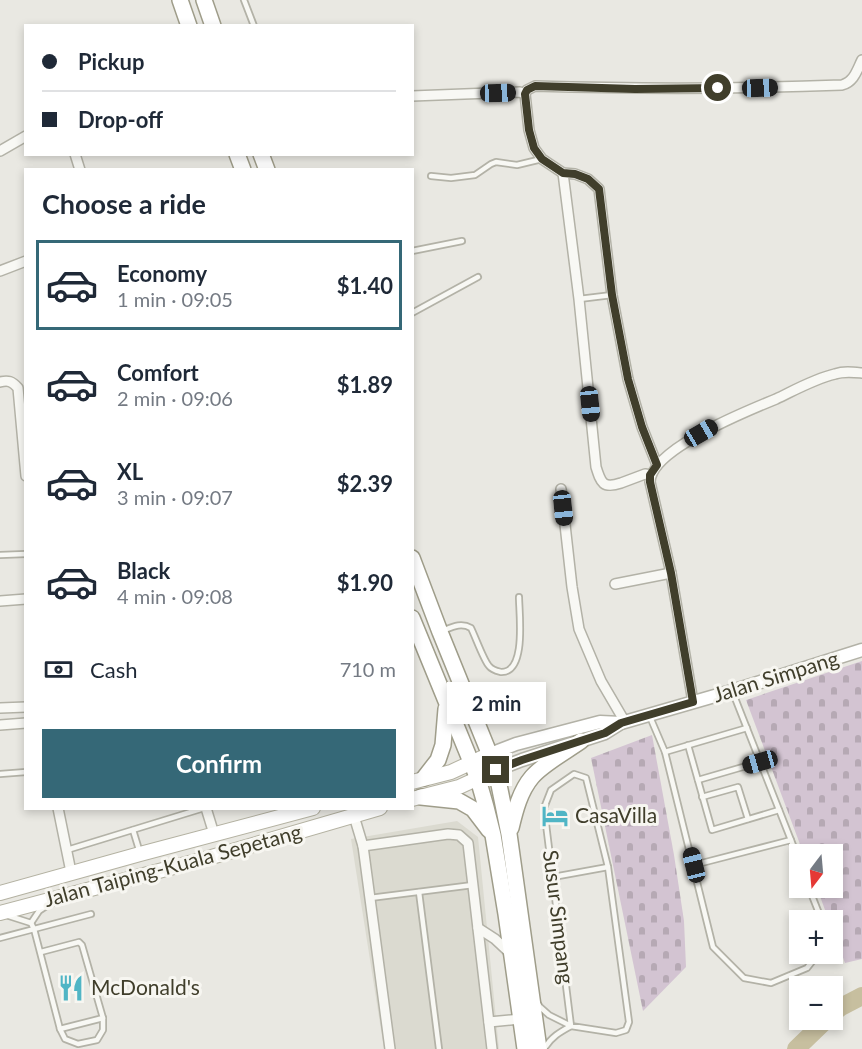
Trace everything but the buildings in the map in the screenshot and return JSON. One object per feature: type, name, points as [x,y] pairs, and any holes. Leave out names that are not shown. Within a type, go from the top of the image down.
[{"type":"highway","points":[[180,0],[188,24]]},
{"type":"highway","points":[[204,0],[212,24]]},
{"type":"highway","points":[[414,563],[496,770],[509,834],[539,1049]]},
{"type":"highway","points":[[414,623],[478,779],[486,807],[493,835],[525,1049]]},
{"type":"highway","points":[[418,780],[438,760],[443,746],[447,703]]},
{"type":"highway","points":[[509,834],[515,811],[532,776],[581,741]]},
{"type":"highway","points":[[417,798],[459,801],[473,809],[493,835]]},
{"type":"main road","name":"Jalan Simpang","points":[[623,722],[862,650]]},
{"type":"main road","points":[[418,780],[451,772],[516,744],[600,722],[623,722]]},
{"type":"main road","points":[[417,798],[459,787],[522,760],[605,733],[623,722]]},
{"type":"main road","name":"Jalan Taiping-Kuala Sepetang","points":[[0,893],[306,810]]},
{"type":"main road","name":"Jalan Taiping-Kuala Sepetang","points":[[0,915],[374,810]]},
{"type":"street","points":[[657,465],[642,427],[628,379],[612,295],[599,189],[588,179],[575,174],[563,173],[542,159],[534,148],[529,130],[525,94],[527,90],[535,86],[635,89],[842,85],[853,79],[862,60]]},
{"type":"street","points":[[414,96],[520,92],[525,94]]},
{"type":"street","points":[[0,151],[24,137]]},
{"type":"street","points":[[563,173],[579,299],[596,467],[604,484],[611,487],[645,474],[650,475]]},
{"type":"street","points":[[0,271],[24,262]]},
{"type":"street","points":[[693,702],[671,573],[650,475],[657,465],[689,440],[724,422],[826,376],[849,372],[862,373]]},
{"type":"street","points":[[0,382],[7,380],[18,388],[24,454]]},
{"type":"street","points":[[561,489],[579,629],[601,681],[623,722]]},
{"type":"street","points":[[615,584],[671,573]]},
{"type":"street","points":[[0,601],[24,599]]},
{"type":"street","points":[[0,708],[24,706]]},
{"type":"street","points":[[0,725],[24,723]]},
{"type":"street","points":[[58,810],[71,872]]},
{"type":"street","points":[[206,810],[214,834]]},
{"type":"street","points":[[354,816],[363,846],[390,1049]]},
{"type":"street","points":[[363,846],[448,834],[459,835],[468,843],[492,1049]]},
{"type":"street","points":[[478,928],[495,939],[512,955]]},
{"type":"street","points":[[489,1022],[520,1019]]},
{"type":"lane","points":[[244,0],[253,24]]},
{"type":"lane","points":[[430,176],[451,178],[475,175],[496,162],[517,165],[542,159]]},
{"type":"lane","points":[[414,251],[462,241]]},
{"type":"lane","points":[[414,312],[478,277]]},
{"type":"lane","points":[[579,299],[612,295]]},
{"type":"lane","points":[[0,555],[24,554]]},
{"type":"lane","points":[[440,632],[461,624],[471,628],[489,666],[497,671],[506,672],[513,667],[520,647],[519,597]]},
{"type":"lane","points":[[732,691],[792,844]]},
{"type":"lane","points":[[649,715],[665,752],[713,947],[744,978],[771,983],[807,968],[810,964]]},
{"type":"lane","points":[[665,752],[747,728]]},
{"type":"lane","points":[[688,745],[712,830],[779,810]]},
{"type":"lane","points":[[698,780],[760,762]]},
{"type":"lane","points":[[0,774],[24,772]]},
{"type":"lane","name":"Susur Simpang","points":[[571,1026],[544,808],[551,790],[574,774],[586,778],[608,867]]},
{"type":"lane","points":[[702,797],[738,787],[748,819]]},
{"type":"lane","points":[[67,850],[198,810]]},
{"type":"lane","points":[[133,830],[140,854]]},
{"type":"lane","points":[[694,865],[790,840]]},
{"type":"lane","points":[[531,992],[540,1008],[571,1026],[616,1032],[626,1030],[629,1022],[608,867],[553,877]]},
{"type":"lane","points":[[370,898],[473,885]]},
{"type":"lane","points":[[419,892],[440,1049]]},
{"type":"lane","points":[[31,923],[39,911],[63,896]]},
{"type":"lane","points":[[0,915],[9,915],[31,923],[41,952],[60,1029],[65,1039],[78,1044],[97,1040],[103,1030],[103,1018],[82,945],[79,942],[41,952]]},
{"type":"lane","points":[[0,938],[91,915]]},
{"type":"lane","points":[[60,1029],[103,1018]]},
{"type":"lane","points":[[544,1049],[557,1034],[571,1026]]},
{"type":"shaded area","points":[[457,821],[478,837],[499,1049],[384,1049],[351,839]]},
{"type":"green space","points":[[862,661],[862,959],[845,963],[843,910],[825,910],[821,898],[843,898],[843,844],[800,844],[746,700]]},
{"type":"green space","points":[[652,735],[684,921],[686,967],[643,1011],[591,758]]},
{"type":"waterway","points":[[843,1006],[862,996]]},
{"type":"waterway","points":[[796,1049],[816,1030]]},
{"type":"place","name":"CasaVilla","points":[[555,816]]},
{"type":"place","name":"McDonald's","points":[[71,988]]},
{"type":"route","points":[[496,770],[605,733],[621,723],[693,702],[671,573],[650,482],[650,475],[657,465],[642,427],[628,379],[612,295],[599,189],[588,179],[575,174],[563,173],[542,159],[534,148],[529,130],[525,94],[527,90],[535,86],[635,89],[718,88]]}]
